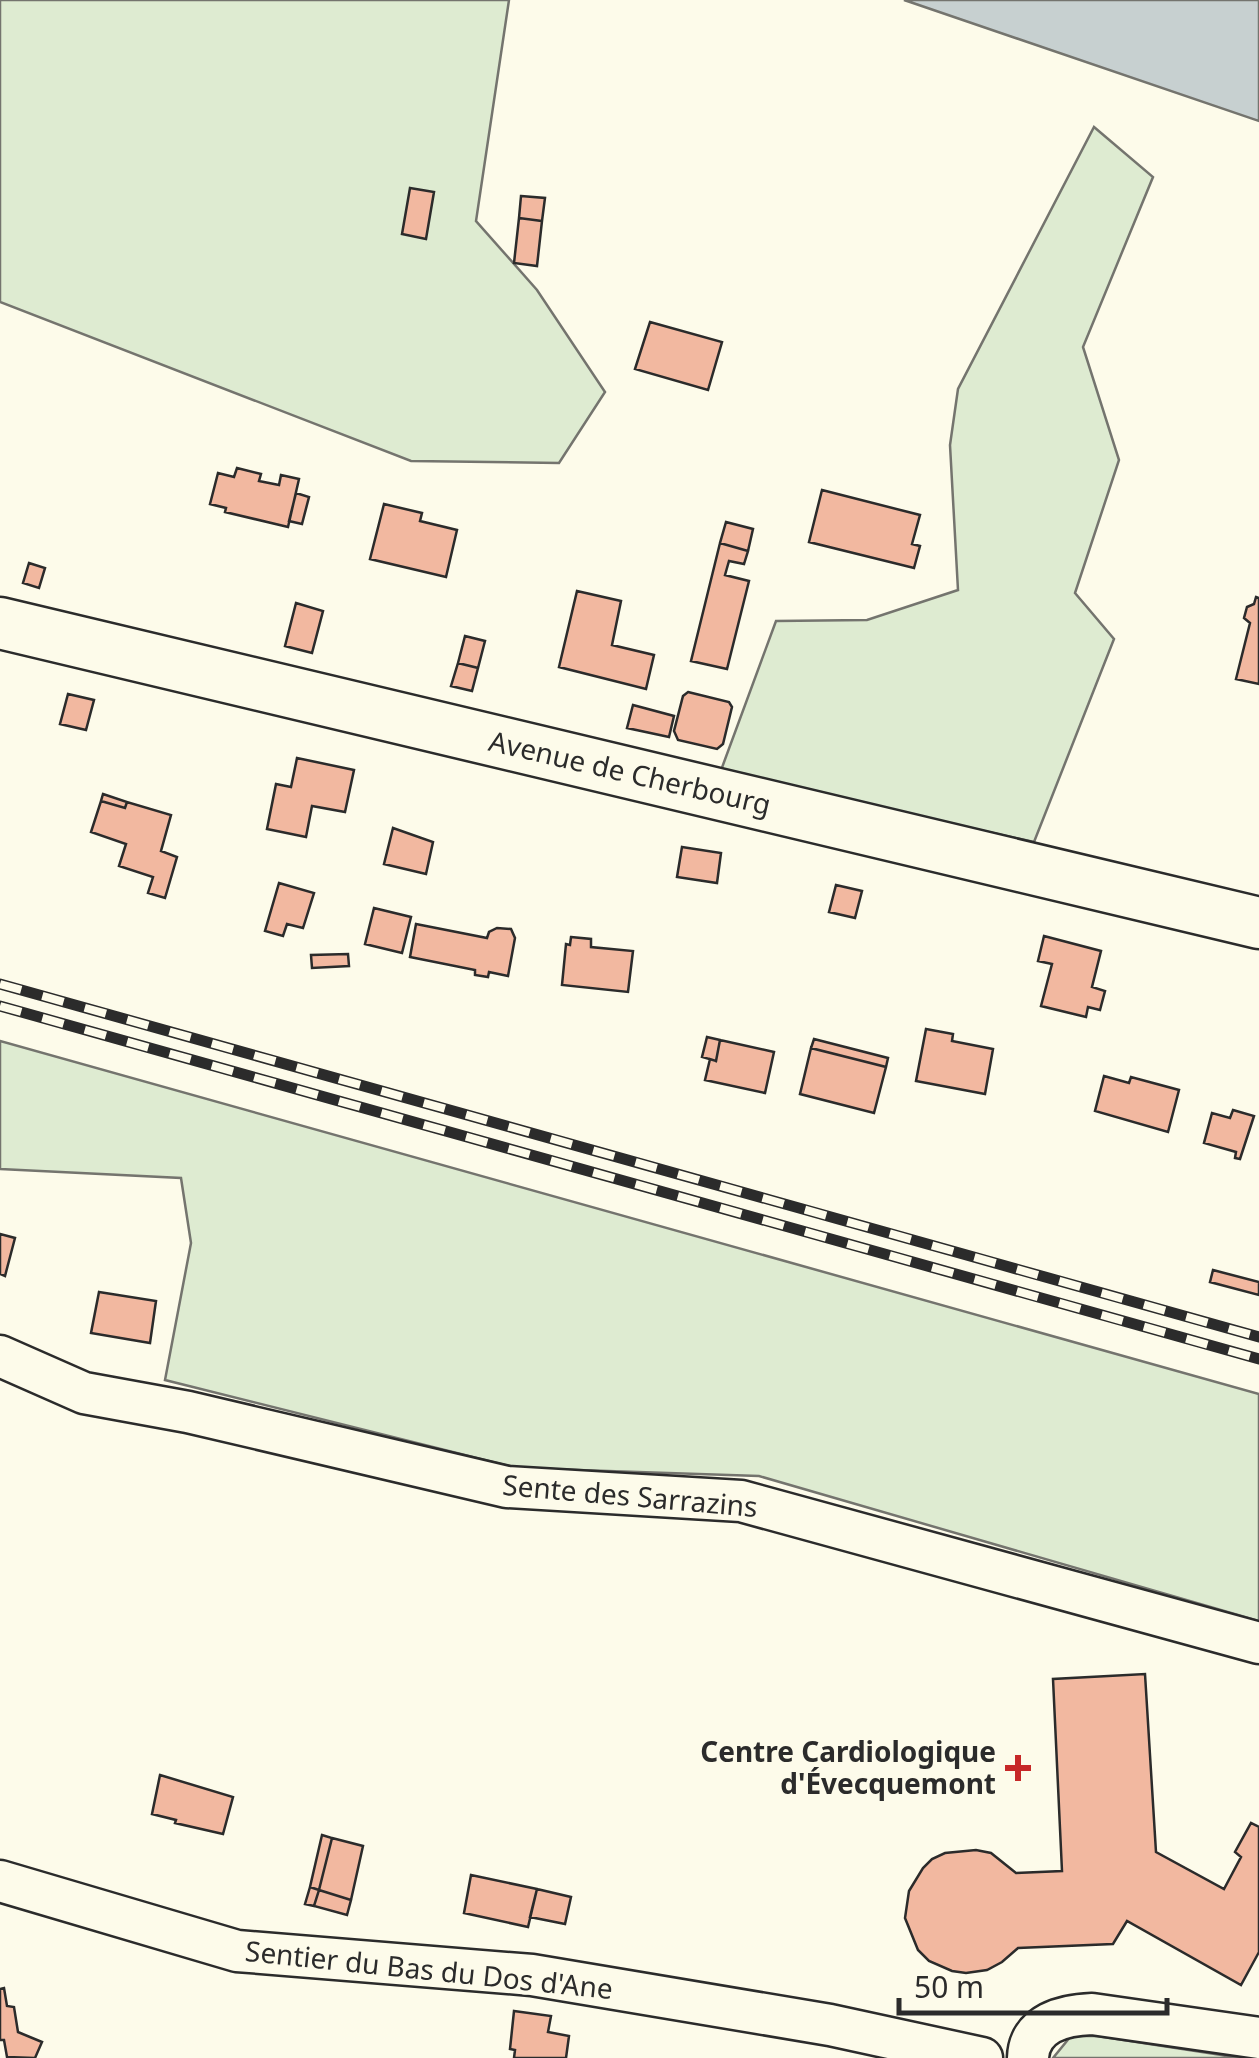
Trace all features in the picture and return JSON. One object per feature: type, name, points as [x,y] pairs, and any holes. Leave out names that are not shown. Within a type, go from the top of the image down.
[{"type":"main road","name":"Avenue de Cherbourg","points":[[0,623],[1259,922]]},
{"type":"street","name":"Sente des Sarrazins","points":[[0,1356],[84,1393],[188,1412],[507,1488],[741,1501],[1259,1643]]},
{"type":"street","name":"Sentier du Bas du Dos d'Ane","points":[[0,1881],[237,1951],[532,1975],[830,2025],[982,2058]]},
{"type":"street","points":[[1028,2058],[1035,2036],[1050,2022],[1068,2015],[1092,2014],[1259,2038]]},
{"type":"green space","points":[[0,0],[509,0],[476,221],[537,290],[605,392],[559,463],[411,461],[0,302]]},
{"type":"green space","points":[[1094,127],[1153,177],[1083,347],[1119,460],[1075,593],[1114,639],[1034,842],[720,773],[776,621],[867,620],[958,590],[950,445],[958,389]]},
{"type":"green space","points":[[0,1041],[1259,1394],[1259,1621],[759,1476],[517,1468],[165,1380],[191,1243],[181,1178],[0,1169]]},
{"type":"green space","points":[[1071,2036],[1097,2036],[1241,2058],[1053,2058]]},
{"type":"shaded area","points":[[904,0],[1259,0],[1259,121],[910,2]]},
{"type":"building","points":[[410,188],[434,192],[426,239],[402,234]]},
{"type":"building","points":[[521,196],[545,198],[542,221],[519,218]]},
{"type":"building","points":[[519,218],[542,221],[537,266],[514,263]]},
{"type":"building","points":[[650,322],[722,342],[708,390],[635,369]]},
{"type":"building","points":[[237,468],[261,474],[259,481],[279,485],[281,475],[299,479],[288,527],[225,512],[226,508],[210,504],[218,473],[234,477]]},
{"type":"building","points":[[822,490],[920,515],[912,544],[920,546],[914,568],[809,542]]},
{"type":"building","points":[[296,493],[309,497],[302,524],[289,521]]},
{"type":"building","points":[[384,504],[422,513],[420,521],[457,530],[446,577],[370,559]]},
{"type":"building","points":[[726,522],[753,529],[748,551],[720,543]]},
{"type":"building","points":[[720,543],[748,551],[744,564],[729,561],[725,575],[749,581],[727,669],[691,661]]},
{"type":"building","points":[[29,563],[45,568],[39,588],[23,583]]},
{"type":"building","points":[[577,591],[621,601],[612,645],[654,655],[646,689],[559,667]]},
{"type":"building","points":[[1256,597],[1259,684],[1236,679],[1250,623],[1244,618]]},
{"type":"building","points":[[296,603],[323,611],[312,653],[285,646]]},
{"type":"building","points":[[465,636],[485,641],[478,668],[458,663]]},
{"type":"building","points":[[458,663],[478,668],[472,691],[451,686]]},
{"type":"building","points":[[688,692],[729,702],[732,707],[723,744],[717,749],[678,740],[674,731],[683,696]]},
{"type":"building","points":[[68,694],[94,700],[86,730],[60,724]]},
{"type":"building","points":[[633,705],[674,716],[669,737],[627,728]]},
{"type":"building","points":[[297,758],[354,770],[345,812],[312,806],[306,837],[267,829],[276,784],[291,787]]},
{"type":"building","points":[[103,794],[127,802],[125,808],[101,801]]},
{"type":"building","points":[[101,801],[125,808],[127,802],[171,815],[161,851],[177,857],[165,898],[148,893],[153,877],[119,866],[126,844],[91,832]]},
{"type":"building","points":[[393,828],[433,842],[426,874],[384,864]]},
{"type":"building","points":[[682,847],[721,853],[717,883],[677,877]]},
{"type":"building","points":[[279,883],[314,893],[303,928],[287,924],[283,936],[265,931]]},
{"type":"building","points":[[836,885],[862,891],[855,918],[829,912]]},
{"type":"building","points":[[374,908],[411,917],[402,953],[365,944]]},
{"type":"building","points":[[416,924],[487,938],[497,928],[511,929],[515,938],[508,976],[489,972],[488,977],[475,975],[475,970],[410,957]]},
{"type":"building","points":[[1044,936],[1101,951],[1092,987],[1105,991],[1100,1010],[1088,1007],[1086,1017],[1041,1006],[1052,964],[1038,961]]},
{"type":"building","points":[[571,937],[591,939],[591,947],[633,951],[628,992],[562,985],[566,944],[570,945]]},
{"type":"building","points":[[348,954],[349,966],[312,968],[311,955]]},
{"type":"building","points":[[926,1029],[953,1034],[952,1041],[993,1049],[985,1094],[916,1081]]},
{"type":"building","points":[[707,1037],[720,1040],[716,1061],[702,1057]]},
{"type":"building","points":[[814,1039],[888,1058],[886,1067],[811,1048]]},
{"type":"building","points":[[720,1040],[774,1052],[765,1093],[705,1080],[710,1059],[716,1061]]},
{"type":"building","points":[[811,1048],[886,1067],[874,1113],[800,1094]]},
{"type":"building","points":[[1104,1076],[1129,1083],[1131,1077],[1179,1090],[1168,1132],[1095,1111]]},
{"type":"building","points":[[1233,1110],[1254,1116],[1240,1159],[1235,1158],[1236,1152],[1204,1143],[1212,1113],[1230,1118]]},
{"type":"building","points":[[0,1234],[15,1238],[5,1276],[0,1274]]},
{"type":"building","points":[[1213,1270],[1259,1282],[1259,1295],[1210,1282]]},
{"type":"building","points":[[99,1292],[156,1301],[150,1343],[91,1333]]},
{"type":"building","points":[[1145,1674],[1156,1852],[1224,1889],[1241,1857],[1235,1852],[1251,1823],[1259,1827],[1259,1952],[1241,1985],[1127,1921],[1113,1944],[1018,1948],[987,1970],[952,1971],[929,1961],[918,1950],[905,1918],[909,1891],[932,1859],[945,1853],[976,1850],[991,1853],[1016,1873],[1062,1871],[1053,1679]]},
{"type":"building","points":[[160,1775],[233,1797],[223,1834],[152,1814]]},
{"type":"building","points":[[322,1835],[332,1838],[319,1890],[310,1887]]},
{"type":"building","points":[[332,1838],[363,1846],[351,1900],[319,1890]]},
{"type":"building","points":[[471,1875],[537,1889],[528,1927],[464,1913]]},
{"type":"building","points":[[310,1887],[319,1890],[314,1906],[305,1904]]},
{"type":"building","points":[[537,1889],[571,1897],[565,1924],[530,1917]]},
{"type":"building","points":[[319,1890],[351,1900],[347,1915],[314,1906]]},
{"type":"building","points":[[4,1988],[7,2006],[14,2007],[18,2032],[42,2042],[35,2058],[7,2057],[4,2040],[0,2040],[0,1989]]},
{"type":"building","points":[[514,2011],[551,2016],[548,2032],[569,2036],[566,2058],[514,2058],[515,2050],[510,2049]]},
{"type":"railway","points":[[0,984],[1259,1337]]},
{"type":"railway","points":[[0,1006],[1259,1359]]},
{"type":"place","name":"Centre Cardiologique d'Évecquemont","points":[[1018,1768]]}]
